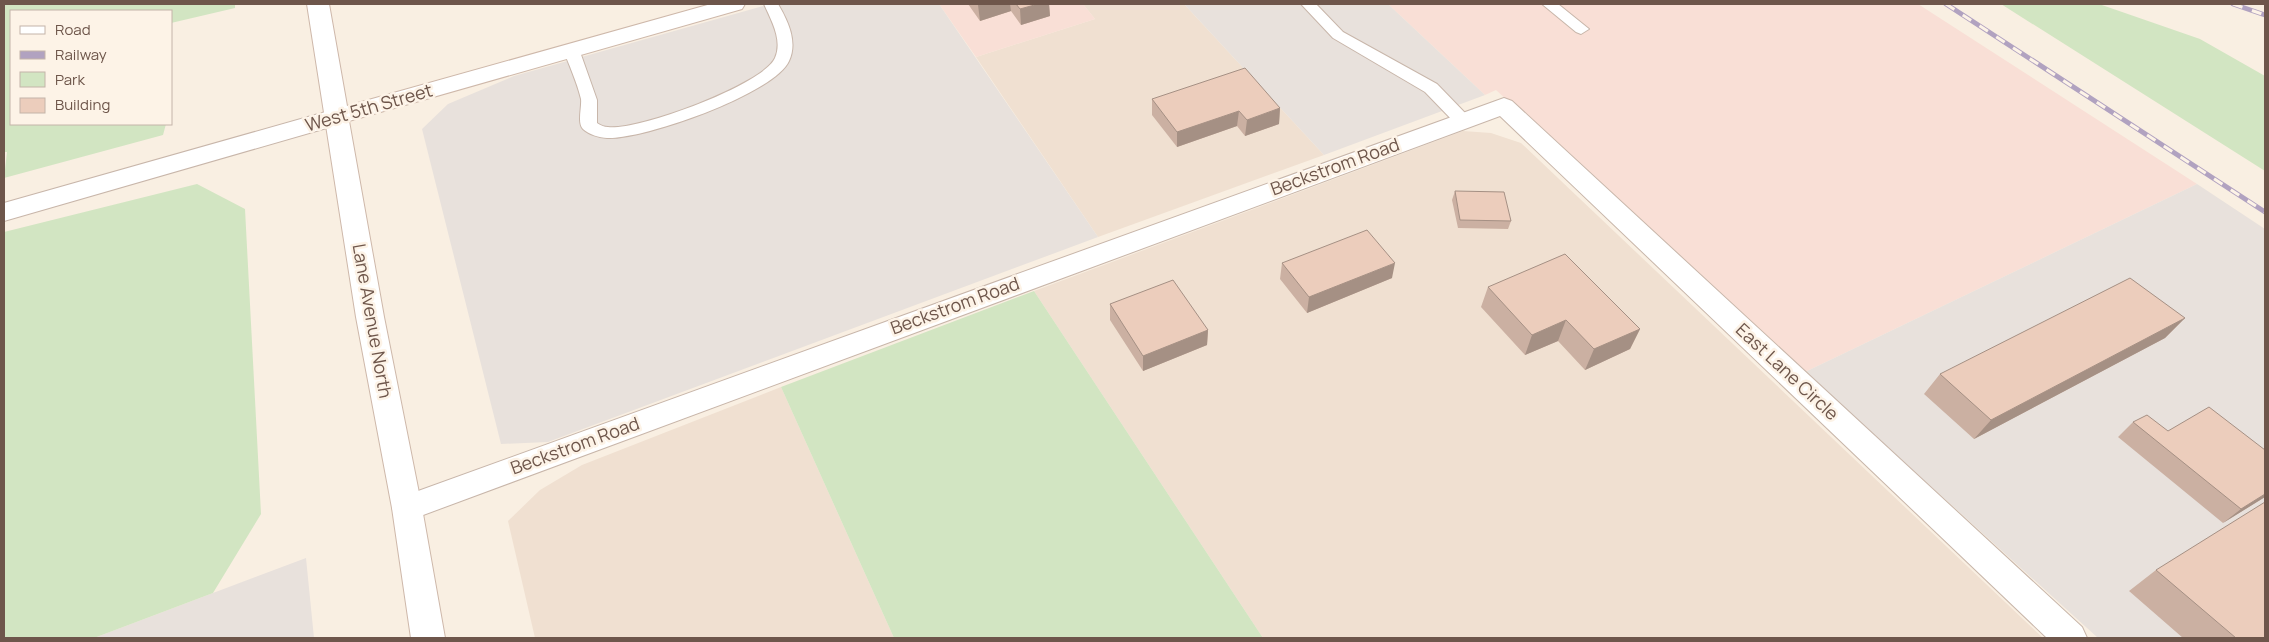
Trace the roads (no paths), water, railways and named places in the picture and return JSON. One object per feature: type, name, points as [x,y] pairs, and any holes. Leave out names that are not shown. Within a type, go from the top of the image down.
[{"type":"street","name":"Lane Avenue North","points":[[318,4],[370,317],[407,508],[428,638]]},
{"type":"street","name":"West 5th Street","points":[[4,212],[734,4]]},
{"type":"street","name":"Beckstrom Road","points":[[407,508],[1504,106]]},
{"type":"street","name":"East Lane Circle","points":[[1504,106],[2070,638]]},
{"type":"lane","points":[[572,49],[589,100],[590,126],[606,134],[648,127],[711,104],[760,82],[780,63],[785,40],[780,20],[771,4]]},
{"type":"lane","points":[[1308,4],[1338,35],[1431,88],[1462,120]]},
{"type":"lane","points":[[1549,4],[1580,29]]},
{"type":"railway","points":[[1946,4],[2265,212]]},
{"type":"railway","points":[[2233,4],[2265,15]]}]
